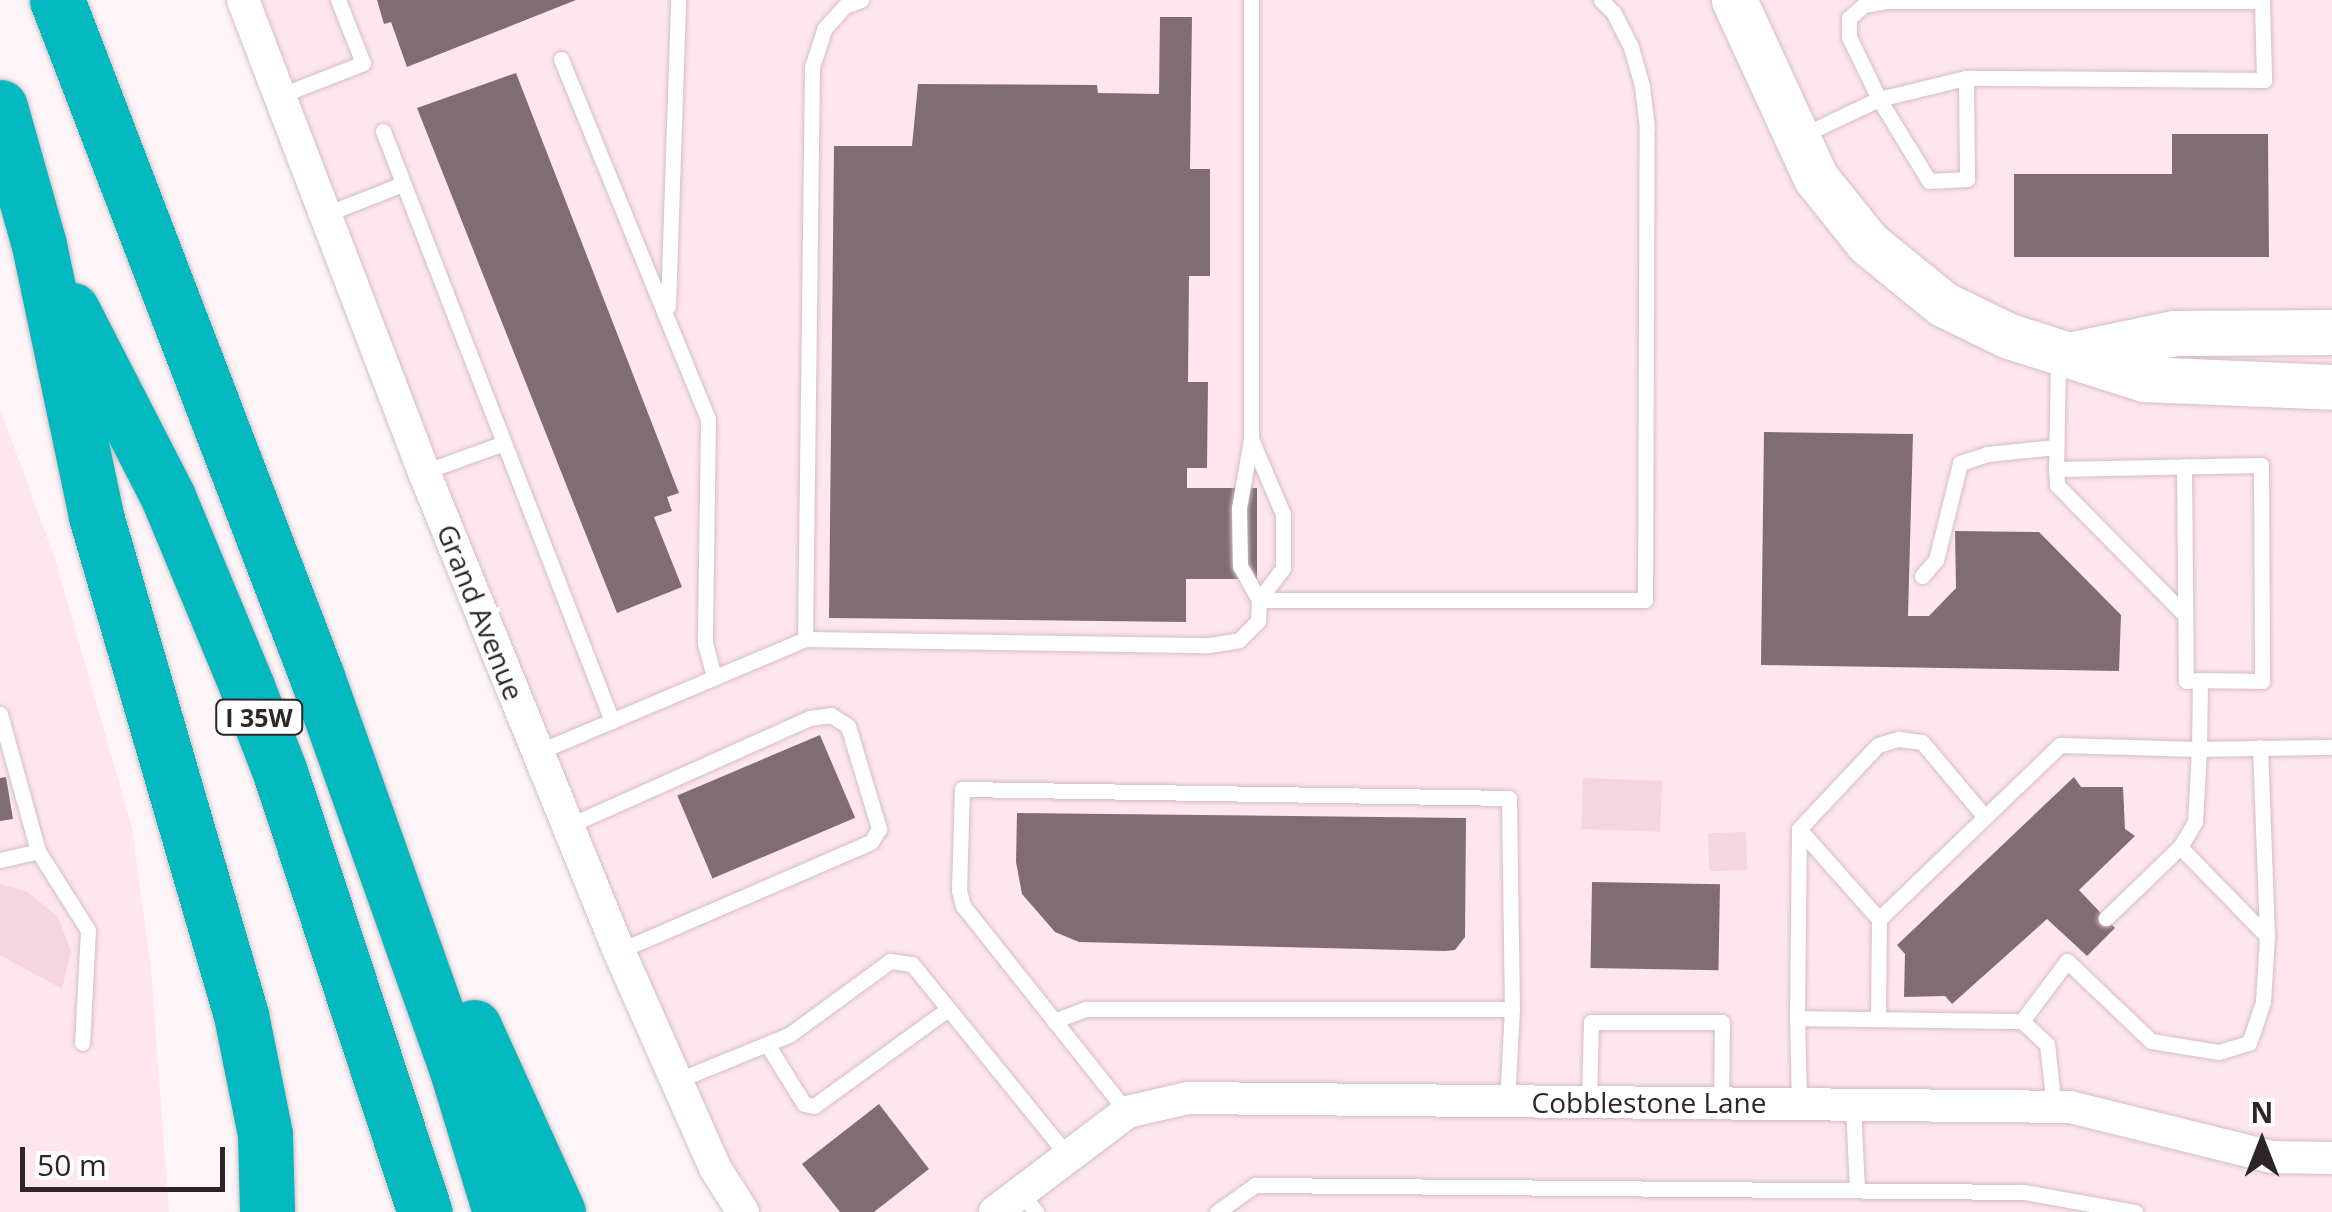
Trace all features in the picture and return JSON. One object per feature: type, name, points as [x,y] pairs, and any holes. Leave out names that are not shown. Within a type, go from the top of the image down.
[{"type":"highway","name":"I 35W","points":[[57,0],[317,677],[456,1068],[500,1212]]},
{"type":"highway","name":"I 35W","points":[[0,108],[40,245],[168,497],[248,686],[280,772],[424,1212]]},
{"type":"highway","points":[[40,245],[96,516],[216,918],[264,1134],[267,1212]]},
{"type":"highway","points":[[317,677],[558,1212]]},
{"type":"highway","points":[[264,1134],[306,1212]]},
{"type":"street","name":"Grand Avenue","points":[[243,0],[424,472],[618,951],[715,1168],[744,1212]]},
{"type":"street","points":[[1734,0],[1796,139],[1835,204],[1899,271],[1978,322],[2110,370],[2157,380],[2332,387]]},
{"type":"street","points":[[2066,352],[2174,333],[2332,332]]},
{"type":"street","name":"Cobblestone Lane","points":[[1017,1206],[1068,1156],[1128,1112],[1188,1098],[2070,1107],[2272,1157],[2332,1158]]},
{"type":"lane","points":[[279,96],[363,63],[338,0]]},
{"type":"lane","points":[[667,314],[678,0]]},
{"type":"lane","points":[[805,639],[812,67],[824,28],[845,6],[861,0]]},
{"type":"lane","points":[[1251,0],[1251,440],[1239,508],[1240,566],[1260,600]]},
{"type":"lane","points":[[1260,600],[1645,600],[1647,128],[1642,86],[1630,47],[1613,12],[1601,0]]},
{"type":"lane","points":[[1796,139],[1878,99],[1966,78],[2264,80],[2262,1],[1864,5],[1849,18],[1849,37],[1878,99],[1929,181],[1967,179],[1966,78]]},
{"type":"lane","points":[[561,59],[708,419],[705,643],[714,677]]},
{"type":"lane","points":[[383,131],[612,721]]},
{"type":"lane","points":[[326,214],[404,184]]},
{"type":"lane","points":[[2066,352],[2056,447],[2057,486],[2185,614]]},
{"type":"lane","points":[[538,752],[805,639],[1210,645],[1239,640],[1258,621],[1260,600],[1282,568],[1283,514],[1251,440]]},
{"type":"lane","points":[[424,472],[504,443]]},
{"type":"lane","points":[[1922,576],[1936,560],[1960,463],[1987,454],[2056,447]]},
{"type":"lane","points":[[2056,469],[2261,464],[2262,681],[2186,681],[2184,466]]},
{"type":"lane","points":[[2106,918],[2180,847],[2195,822],[2200,680]]},
{"type":"lane","points":[[0,714],[38,851],[88,930],[82,1043]]},
{"type":"lane","points":[[568,826],[810,718],[831,715],[848,726],[878,829],[872,842],[618,951]]},
{"type":"lane","points":[[1799,1104],[1799,829],[1878,744],[1898,738],[1922,742],[1985,816]]},
{"type":"lane","points":[[1879,919],[2060,745],[2332,747]]},
{"type":"lane","points":[[2067,961],[2150,1041],[2219,1052],[2249,1043],[2263,1002],[2267,936],[2260,747]]},
{"type":"lane","points":[[1128,1112],[963,906],[959,890],[962,789],[1509,798],[1512,1009],[1507,1101]]},
{"type":"lane","points":[[1799,829],[1879,919],[1878,1019]]},
{"type":"lane","points":[[2180,847],[2267,936]]},
{"type":"lane","points":[[0,860],[38,851]]},
{"type":"lane","points":[[2022,1021],[2079,948]]},
{"type":"lane","points":[[676,1081],[788,1034],[890,961],[912,964],[1068,1156]]},
{"type":"lane","points":[[1054,1021],[1084,1008],[1512,1009]]},
{"type":"lane","points":[[767,1044],[804,1104],[814,1106],[948,1009]]},
{"type":"lane","points":[[1797,1018],[2022,1021],[2046,1044],[2054,1107]]},
{"type":"lane","points":[[1589,1102],[1590,1022],[1722,1022],[1721,1101]]},
{"type":"lane","points":[[1853,1105],[1857,1189]]},
{"type":"lane","points":[[1217,1212],[1254,1185],[2024,1192],[2135,1212]]},
{"type":"shaded area","points":[[243,0],[2332,0],[2332,1212],[743,1212]]},
{"type":"shaded area","points":[[0,408],[55,559],[132,828],[151,969],[169,1212],[0,1212]]},
{"type":"shaded area","points":[[1583,778],[1662,781],[1660,832],[1581,829]]},
{"type":"shaded area","points":[[1746,832],[1747,870],[1709,871],[1708,833]]},
{"type":"shaded area","points":[[0,884],[28,892],[58,917],[71,951],[62,989],[0,955]]},
{"type":"building","points":[[377,0],[576,0],[407,67],[391,22],[384,24]]},
{"type":"building","points":[[1160,17],[1192,17],[1190,169],[1210,169],[1210,276],[1189,276],[1188,382],[1208,382],[1207,468],[1187,468],[1187,488],[1257,488],[1257,579],[1186,579],[1186,622],[829,618],[834,146],[912,146],[918,84],[1097,85],[1098,93],[1159,94]]},
{"type":"building","points":[[516,73],[679,493],[667,497],[672,511],[654,517],[682,587],[617,613],[417,108]]},
{"type":"building","points":[[2172,134],[2268,134],[2269,257],[2014,257],[2014,174],[2172,174]]},
{"type":"building","points":[[1764,432],[1913,434],[1908,616],[1929,616],[1956,588],[1955,531],[2039,532],[2121,615],[2119,671],[1761,665]]},
{"type":"building","points":[[820,735],[855,818],[712,878],[677,796]]},
{"type":"building","points":[[6,777],[13,819],[0,821],[0,778]]},
{"type":"building","points":[[2074,777],[2081,787],[2123,787],[2125,829],[2135,836],[2079,890],[2115,928],[2087,956],[2047,919],[1952,1004],[1945,996],[1904,997],[1905,954],[1897,945]]},
{"type":"building","points":[[1017,813],[1466,818],[1465,937],[1455,950],[1445,951],[1079,942],[1055,932],[1022,894],[1016,862]]},
{"type":"building","points":[[1592,882],[1720,884],[1718,970],[1590,968]]},
{"type":"building","points":[[879,1104],[929,1169],[874,1212],[840,1212],[802,1164]]}]
